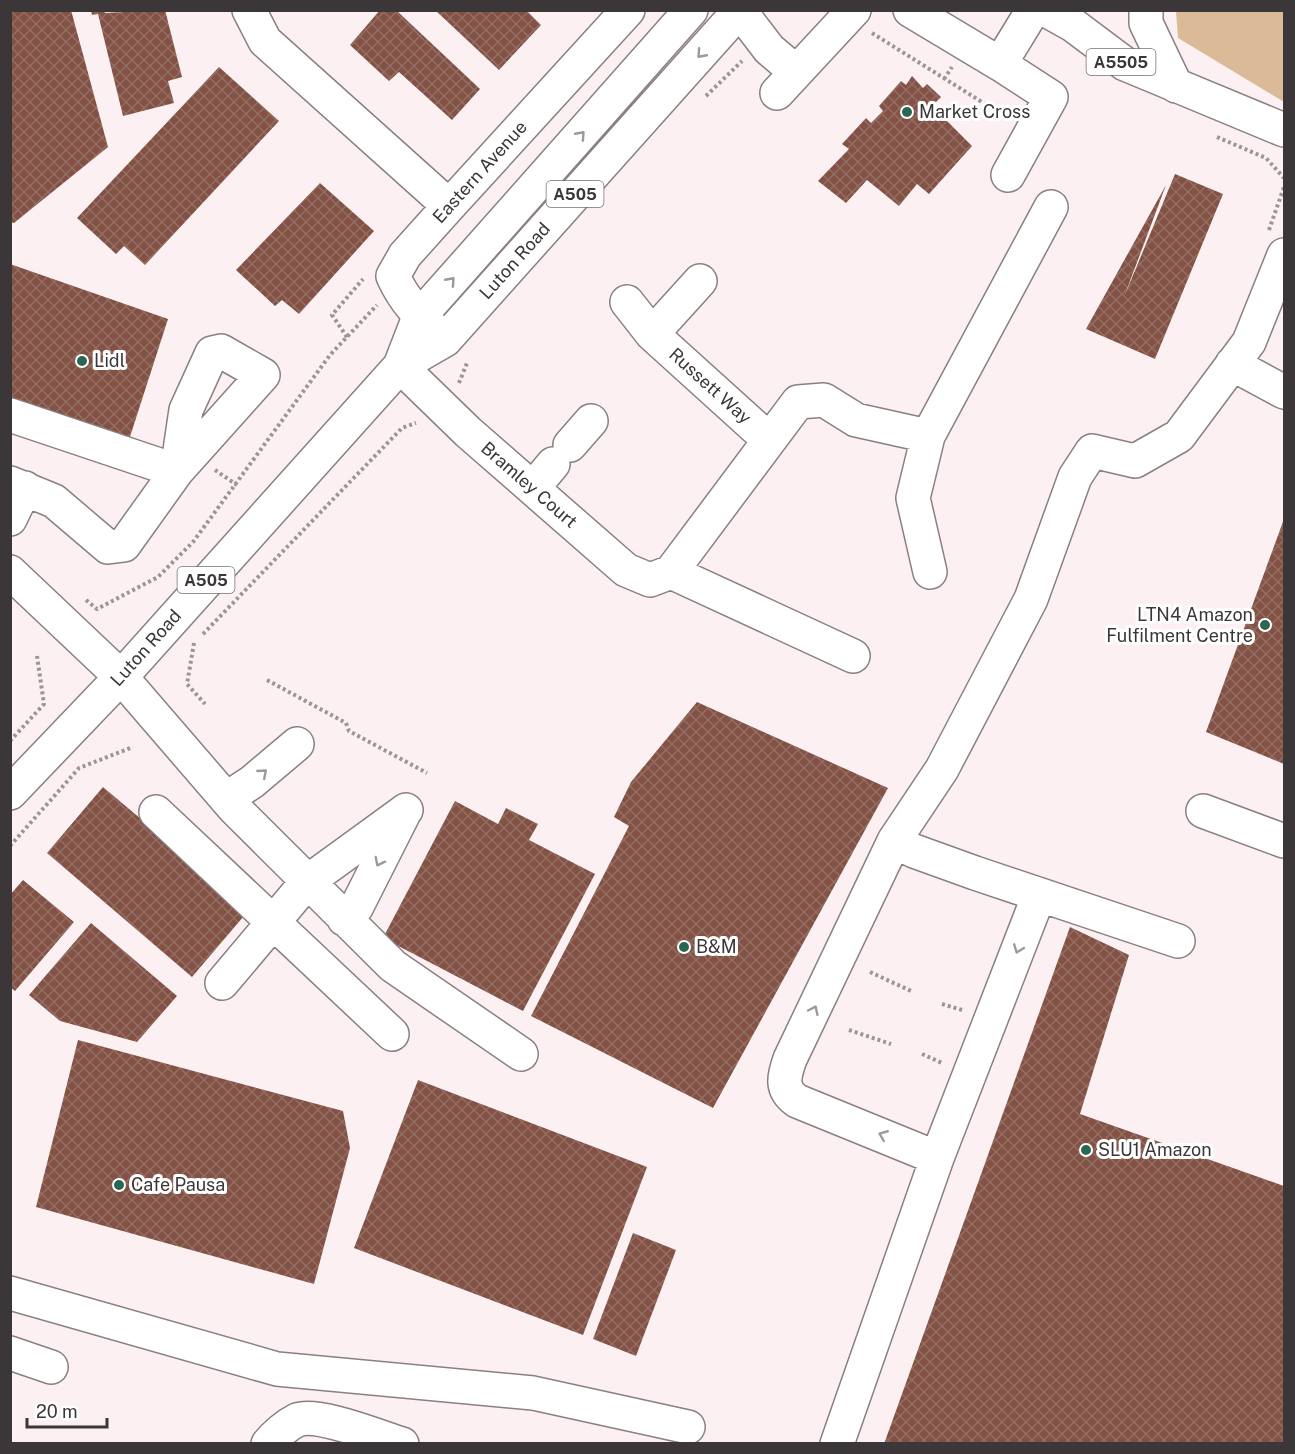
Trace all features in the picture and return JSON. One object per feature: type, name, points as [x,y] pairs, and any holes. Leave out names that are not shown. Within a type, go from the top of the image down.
[{"type":"street","points":[[249,10],[265,41],[449,206]]},
{"type":"street","name":"Eastern Avenue","points":[[445,340],[419,317],[400,293],[393,276],[405,255],[628,10]]},
{"type":"street","name":"Luton Road","points":[[400,366],[419,317],[691,10]]},
{"type":"street","points":[[910,10],[1000,64],[1051,98],[1008,175]]},
{"type":"street","points":[[1000,64],[1033,10]]},
{"type":"street","name":"A5505","points":[[1146,10],[1146,23],[1176,86]]},
{"type":"street","points":[[740,11],[769,49],[787,82],[860,20]]},
{"type":"street","name":"Luton Road","points":[[10,793],[121,677],[400,366],[445,340],[740,11]]},
{"type":"street","name":"A5505","points":[[1071,15],[1125,64],[1284,130]]},
{"type":"street","points":[[930,572],[913,498],[928,436],[1051,207]]},
{"type":"street","points":[[937,1158],[797,1101],[785,1088],[784,1080],[790,1059],[888,885],[894,841],[942,769],[1031,598],[1075,477],[1092,451],[1135,461],[1179,436],[1252,338],[1284,255]]},
{"type":"street","name":"Russett Way","points":[[652,334],[699,281]]},
{"type":"street","name":"Russett Way","points":[[627,302],[652,334],[768,439]]},
{"type":"street","points":[[1232,364],[1284,392]]},
{"type":"street","name":"Bramley Court","points":[[400,366],[468,432],[562,454],[626,570],[650,580],[671,572]]},
{"type":"street","points":[[853,656],[671,572],[768,439],[798,402],[824,400],[856,420],[928,436]]},
{"type":"street","points":[[10,415],[177,471],[124,545],[108,547],[54,501],[18,485],[10,519]]},
{"type":"street","points":[[10,572],[121,677],[226,799],[393,966],[521,1054]]},
{"type":"street","points":[[226,799],[252,782],[297,744]]},
{"type":"street","points":[[222,983],[307,882],[406,810],[356,908],[344,919]]},
{"type":"street","points":[[1203,811],[1284,841]]},
{"type":"street","points":[[156,812],[392,1034]]},
{"type":"street","points":[[894,841],[914,851],[1178,941]]},
{"type":"street","points":[[837,1443],[937,1158],[1039,895]]},
{"type":"street","points":[[10,1293],[277,1369],[533,1393],[688,1427]]},
{"type":"street","points":[[10,1353],[51,1367]]},
{"type":"street","points":[[271,1440],[299,1419],[323,1420],[402,1443]]},
{"type":"path","points":[[860,20],[1000,114]]},
{"type":"path","points":[[701,102],[746,57]]},
{"type":"path","points":[[457,390],[464,366],[472,358]]},
{"type":"path","points":[[205,704],[187,684],[193,645],[402,428],[422,421]]},
{"type":"path","points":[[80,594],[97,609],[158,578]]},
{"type":"path","points":[[10,741],[44,704],[37,656]]},
{"type":"path","points":[[267,680],[346,723],[350,731],[427,772]]},
{"type":"path","points":[[10,846],[79,768],[133,747]]},
{"type":"path","points":[[870,972],[911,991]]},
{"type":"path","points":[[849,1030],[891,1044]]},
{"type":"path","points":[[922,1054],[948,1065]]},
{"type":"shaded area","points":[[1176,11],[1284,11],[1284,102],[1178,38]]},
{"type":"building","points":[[10,10],[71,10],[108,147],[14,223],[10,222]]},
{"type":"building","points":[[91,10],[109,10],[104,13],[165,10],[182,77],[168,81],[174,103],[123,116],[98,14],[92,15]]},
{"type":"building","points":[[380,10],[396,10],[480,89],[452,120],[399,72],[389,81],[350,45]]},
{"type":"building","points":[[435,10],[526,10],[541,25],[499,70]]},
{"type":"building","points":[[219,67],[279,121],[145,265],[124,246],[116,254],[77,218]]},
{"type":"building","points":[[912,76],[923,88],[927,84],[941,97],[932,106],[972,146],[929,194],[917,184],[899,206],[867,180],[846,203],[818,181],[849,149],[842,144],[866,118],[871,123],[883,111],[879,106],[901,81],[906,85]]},
{"type":"building","points":[[1175,174],[1223,194],[1155,359],[1086,329],[1166,185],[1124,297]]},
{"type":"building","points":[[320,183],[374,231],[299,314],[282,300],[275,306],[236,270]]},
{"type":"building","name":"Lidl","points":[[10,264],[168,319],[127,446],[10,403]]},
{"type":"building","name":"LTN4 Amazon Fulfilment Centre","points":[[1284,519],[1284,764],[1206,732]]},
{"type":"building","name":"B&M","points":[[697,702],[888,788],[713,1108],[531,1016],[629,826],[614,817],[631,782]]},
{"type":"building","points":[[103,787],[249,910],[192,977],[47,853]]},
{"type":"building","points":[[455,801],[498,824],[506,808],[538,824],[529,840],[595,874],[523,1011],[383,938]]},
{"type":"building","points":[[23,880],[74,922],[15,991],[10,987],[10,895]]},
{"type":"building","points":[[91,923],[177,996],[137,1042],[60,1021],[29,995]]},
{"type":"building","name":"SLU1 Amazon","points":[[1070,927],[1129,955],[1080,1114],[1284,1186],[1284,1444],[884,1444]]},
{"type":"building","points":[[78,1040],[343,1111],[350,1148],[314,1284],[36,1207]]},
{"type":"building","points":[[418,1080],[647,1167],[583,1335],[354,1248]]},
{"type":"building","points":[[633,1233],[676,1250],[636,1356],[593,1339]]},
{"type":"place","name":"Market Cross","points":[[907,112]]},
{"type":"place","name":"Lidl","points":[[82,361]]},
{"type":"place","name":"LTN4 Amazon Fulfilment Centre","points":[[1265,625]]},
{"type":"place","name":"B&M","points":[[684,947]]},
{"type":"place","name":"SLU1 Amazon","points":[[1086,1150]]},
{"type":"place","name":"Cafe Pausa","points":[[119,1185]]}]
